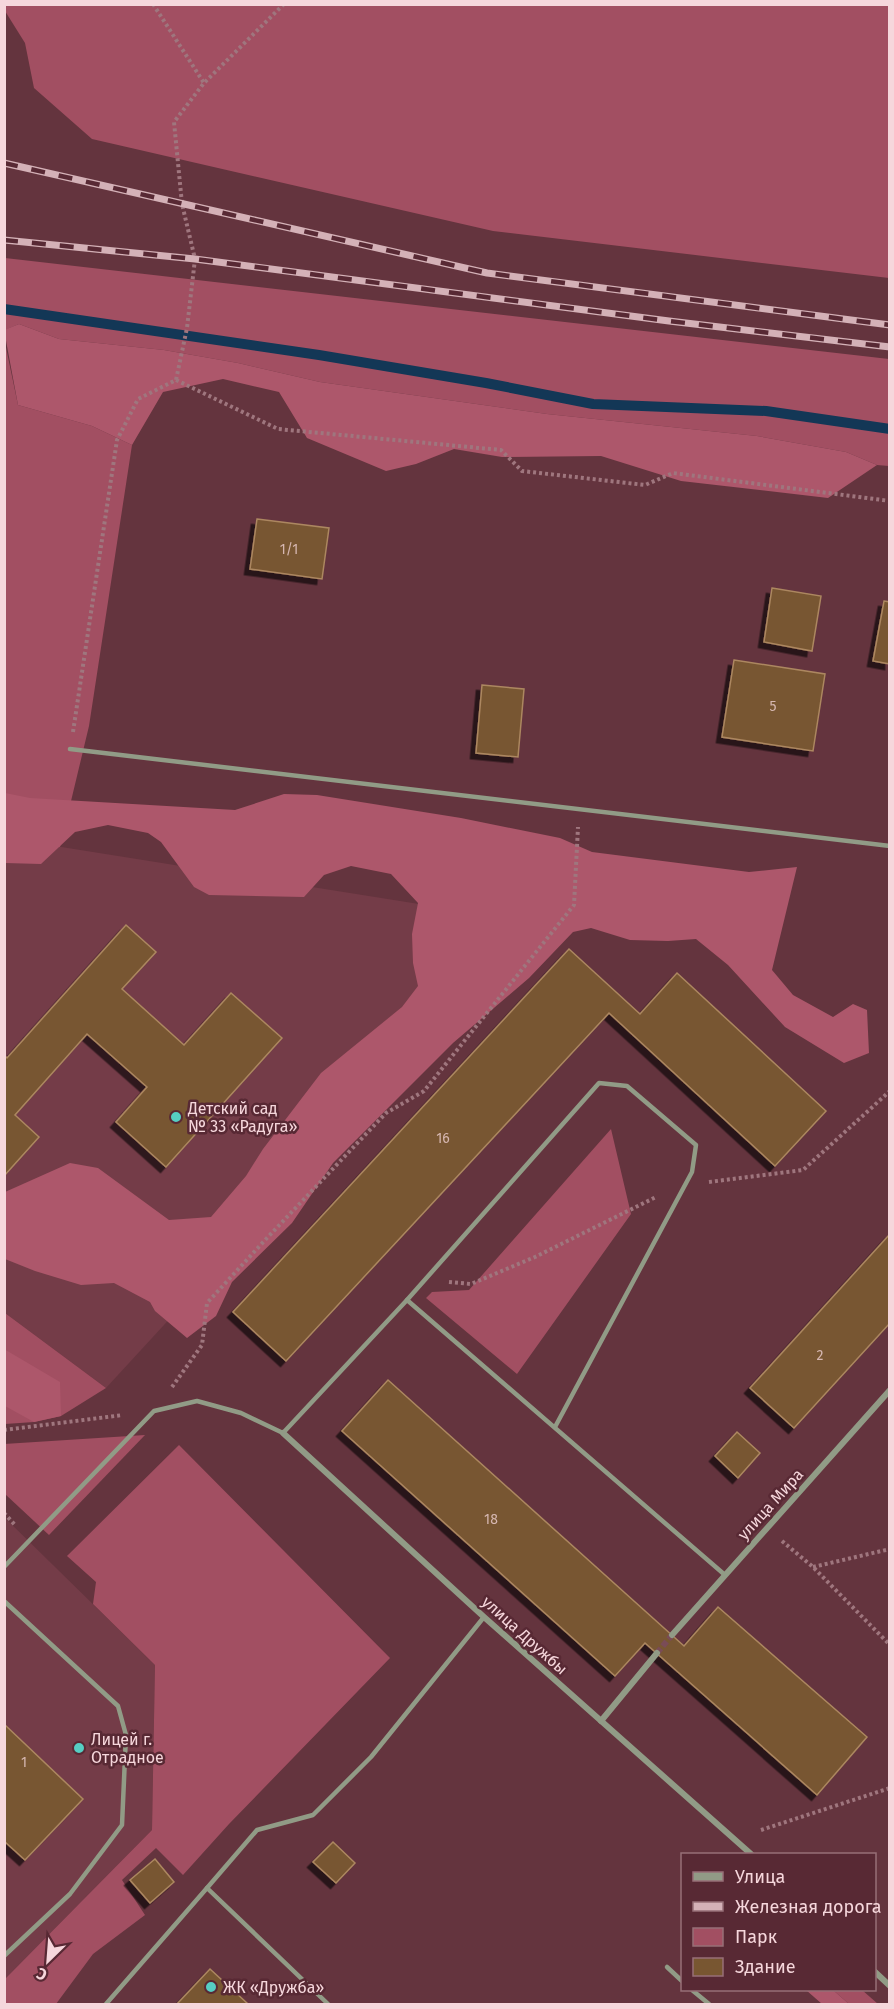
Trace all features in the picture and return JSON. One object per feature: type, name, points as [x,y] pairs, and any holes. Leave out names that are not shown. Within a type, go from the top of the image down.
[{"type":"street","name":"улица Мира","points":[[672,1635],[890,1390]]},
{"type":"street","name":"улица Дружбы","points":[[283,1433],[484,1617],[750,1853]]},
{"type":"street","points":[[601,1720],[657,1653]]},
{"type":"street","points":[[876,1973],[890,1986]]},
{"type":"lane","points":[[70,749],[890,846]]},
{"type":"lane","points":[[4,1567],[154,1411],[198,1401],[241,1413],[283,1433],[407,1300],[599,1083],[627,1086],[696,1145],[692,1172],[555,1427]]},
{"type":"lane","points":[[407,1300],[725,1575]]},
{"type":"lane","points":[[4,1601],[118,1706],[126,1735],[122,1824],[70,1894],[4,1956]]},
{"type":"lane","points":[[106,2004],[257,1830],[313,1815],[371,1757],[484,1617]]},
{"type":"lane","points":[[207,1888],[328,2004]]},
{"type":"lane","points":[[666,1967],[681,1980]]},
{"type":"lane","points":[[694,1991],[709,2004]]},
{"type":"path","points":[[153,4],[204,83]]},
{"type":"path","points":[[176,380],[187,328],[195,259],[182,204],[174,122],[204,83],[284,4]]},
{"type":"path","points":[[176,380],[278,429],[501,450],[522,471],[645,485],[673,473],[890,501]]},
{"type":"path","points":[[70,749],[117,440],[138,399],[176,380]]},
{"type":"path","points":[[4,1430],[154,1411],[202,1345],[207,1304],[386,1113],[424,1091],[574,905],[579,809]]},
{"type":"path","points":[[767,1528],[813,1567],[890,1645]]},
{"type":"path","points":[[813,1567],[890,1549]]},
{"type":"path","points":[[761,1830],[890,1788]]},
{"type":"shaded area","points":[[19,324],[59,339],[164,350],[238,363],[320,382],[547,414],[757,436],[846,452],[877,465],[828,498],[681,481],[601,456],[502,457],[454,449],[416,464],[386,471],[307,438],[279,392],[223,379],[163,392],[132,445],[92,426],[18,405],[4,330]]},
{"type":"shaded area","points":[[5,793],[30,798],[235,810],[284,794],[317,795],[461,818],[560,838],[592,852],[749,872],[797,867],[772,970],[793,995],[833,1017],[853,1004],[867,1010],[869,1053],[844,1063],[785,1027],[728,965],[696,939],[630,940],[591,928],[573,932],[529,978],[453,1043],[333,1163],[292,1223],[232,1282],[216,1316],[187,1338],[155,1311],[150,1302],[114,1283],[81,1285],[5,1259],[5,1192],[70,1163],[98,1168],[169,1220],[211,1217],[246,1176],[263,1149],[321,1073],[402,1007],[418,986],[413,963],[412,934],[418,903],[391,874],[351,866],[324,875],[304,897],[209,895],[194,887],[161,842],[148,833],[108,825],[75,832],[41,864],[5,863]]},
{"type":"shaded area","name":"Детский сад № 33 «Радуга»","points":[[5,838],[519,920],[175,1313],[106,1388],[5,1313]]},
{"type":"shaded area","points":[[4,1349],[60,1382],[61,1416],[34,1422],[5,1406]]},
{"type":"shaded area","name":"Лицей г. Отрадное","points":[[4,1517],[155,1665],[152,1830],[5,1979]]},
{"type":"shaded area","points":[[807,1991],[834,1991],[849,2004],[822,2004]]},
{"type":"green space","points":[[5,4],[889,5],[889,278],[493,231],[92,139],[34,88],[25,43],[5,11]]},
{"type":"green space","points":[[5,258],[889,359],[889,466],[877,465],[846,452],[757,436],[547,414],[320,382],[238,363],[164,350],[59,339],[19,324],[5,330]]},
{"type":"green space","points":[[4,338],[18,405],[92,426],[132,445],[89,726],[60,847],[5,838]]},
{"type":"green space","points":[[611,1129],[631,1214],[517,1374],[426,1298],[432,1292],[469,1290]]},
{"type":"green space","points":[[5,1313],[106,1388],[61,1416],[34,1422],[5,1424]]},
{"type":"green space","points":[[145,1435],[49,1535],[5,1494],[4,1444]]},
{"type":"green space","points":[[179,1445],[390,1658],[229,1824],[183,1875],[156,1848],[122,1880],[145,1915],[93,1954],[56,2004],[5,2004],[5,1979],[152,1830],[155,1665],[93,1604],[96,1582],[67,1556]]},
{"type":"green space","points":[[834,1991],[863,1991],[878,2004],[849,2004]]},
{"type":"building","points":[[257,519],[329,528],[322,579],[250,569]]},
{"type":"building","points":[[772,588],[821,596],[812,651],[764,642]]},
{"type":"building","points":[[884,601],[890,602],[890,664],[873,661]]},
{"type":"building","points":[[734,660],[825,674],[813,751],[722,737]]},
{"type":"building","points":[[482,685],[524,689],[518,757],[476,753]]},
{"type":"building","points":[[126,925],[156,952],[122,989],[184,1045],[231,993],[282,1038],[166,1167],[116,1122],[147,1087],[87,1034],[15,1115],[39,1137],[4,1176],[4,1055],[7,1058]]},
{"type":"building","points":[[569,949],[640,1014],[677,973],[826,1111],[775,1166],[609,1013],[286,1361],[233,1312]]},
{"type":"building","points":[[890,1234],[890,1323],[794,1428],[750,1388]]},
{"type":"building","points":[[388,1380],[684,1646],[718,1607],[867,1737],[817,1795],[645,1643],[615,1676],[342,1431]]},
{"type":"building","points":[[737,1432],[760,1453],[738,1478],[715,1456]]},
{"type":"building","points":[[4,1724],[83,1799],[25,1860],[4,1841]]},
{"type":"building","points":[[333,1842],[355,1863],[336,1883],[313,1862]]},
{"type":"building","points":[[155,1859],[174,1882],[150,1903],[130,1880]]},
{"type":"building","name":"ЖК «Дружба»","points":[[210,1969],[248,2004],[177,2004]]},
{"type":"waterway","points":[[4,309],[319,355],[486,383],[593,404],[766,411],[890,429]]},
{"type":"tunnel","points":[[657,1653],[672,1635]]},
{"type":"railway","points":[[4,163],[487,273],[890,325]]},
{"type":"railway","points":[[4,240],[195,259],[669,321],[890,347]]},
{"type":"place","name":"Детский сад № 33 «Радуга»","points":[[176,1117]]},
{"type":"place","name":"Лицей г. Отрадное","points":[[79,1748]]},
{"type":"place","name":"ЖК «Дружба»","points":[[211,1987]]}]
